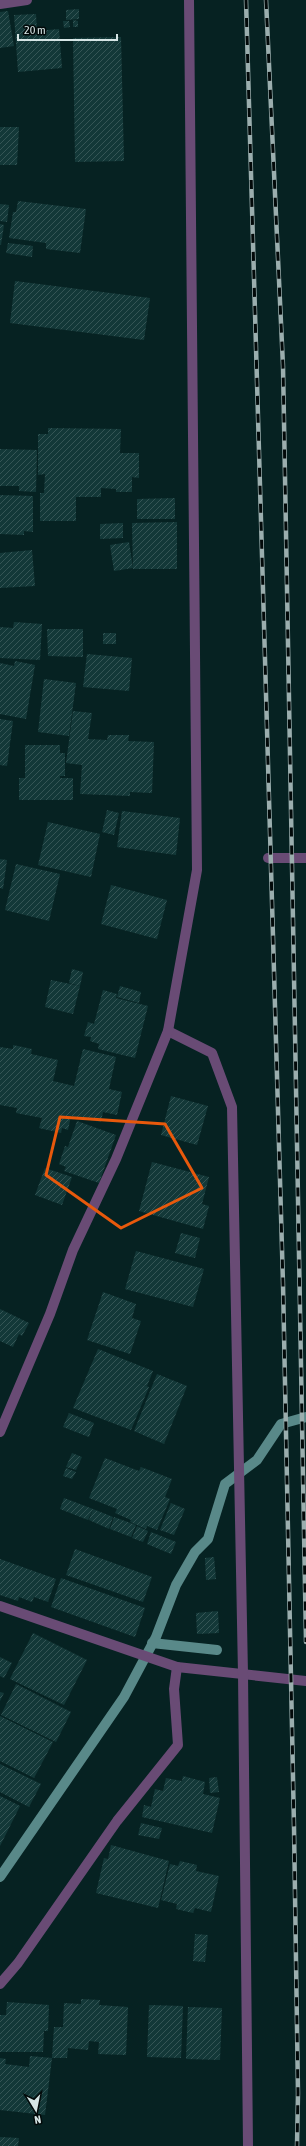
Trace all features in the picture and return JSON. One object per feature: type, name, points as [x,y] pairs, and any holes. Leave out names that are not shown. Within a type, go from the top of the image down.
[{"type":"street","points":[[0,4],[27,0]]},
{"type":"street","points":[[0,1432],[50,1314],[73,1250],[116,1159],[168,1031],[197,870],[189,0]]},
{"type":"street","points":[[268,858],[306,858]]},
{"type":"street","points":[[168,1031],[212,1053],[232,1107],[243,1674],[248,2146]]},
{"type":"street","points":[[0,1606],[177,1667],[306,1681]]},
{"type":"street","points":[[0,1984],[18,1963],[117,1821],[178,1745],[174,1689],[177,1667]]},
{"type":"highlighted area","points":[[60,1117],[165,1124],[202,1188],[121,1228],[46,1175]]},
{"type":"building","points":[[79,9],[79,19],[66,20],[66,10]]},
{"type":"building","points":[[8,11],[14,46],[0,48],[0,12]]},
{"type":"building","points":[[36,14],[37,31],[59,29],[62,68],[18,72],[14,15]]},
{"type":"building","points":[[73,20],[78,21],[78,27],[73,27]]},
{"type":"building","points":[[63,21],[69,21],[70,27],[64,28]]},
{"type":"building","points":[[121,37],[124,161],[75,162],[73,38]]},
{"type":"building","points":[[0,127],[19,127],[17,165],[0,165]]},
{"type":"building","points":[[18,201],[86,209],[80,253],[46,249],[46,243],[9,238],[13,212],[16,212]]},
{"type":"building","points":[[0,204],[9,205],[7,222],[0,221]]},
{"type":"building","points":[[0,224],[4,225],[1,245],[0,245]]},
{"type":"building","points":[[8,243],[33,246],[32,257],[6,253]]},
{"type":"building","points":[[15,281],[150,298],[144,340],[10,323]]},
{"type":"building","points":[[48,428],[121,429],[120,453],[139,453],[139,478],[132,477],[132,492],[116,492],[116,489],[101,488],[101,497],[76,497],[76,521],[40,521],[40,493],[44,493],[45,474],[38,475],[38,434],[48,434]]},
{"type":"building","points":[[0,449],[37,450],[36,492],[19,491],[19,486],[0,486]]},
{"type":"building","points":[[0,495],[33,496],[33,532],[24,531],[24,535],[0,534]]},
{"type":"building","points":[[175,498],[175,519],[137,519],[137,499]]},
{"type":"building","points":[[177,522],[177,569],[133,569],[132,523]]},
{"type":"building","points":[[123,523],[123,538],[100,539],[100,524]]},
{"type":"building","points":[[129,542],[133,568],[114,571],[110,545]]},
{"type":"building","points":[[32,550],[35,586],[0,588],[0,553]]},
{"type":"building","points":[[14,622],[42,624],[40,660],[0,658],[0,627],[13,628]]},
{"type":"building","points":[[47,629],[83,629],[83,657],[48,656]]},
{"type":"building","points":[[103,633],[116,633],[116,644],[103,644]]},
{"type":"building","points":[[87,654],[132,658],[129,691],[83,687]]},
{"type":"building","points":[[15,661],[35,665],[26,719],[0,714],[0,663],[14,666]]},
{"type":"building","points":[[44,679],[76,683],[69,736],[38,732]]},
{"type":"building","points":[[73,711],[92,713],[88,739],[107,740],[108,735],[129,735],[128,741],[154,742],[152,793],[130,792],[130,796],[80,794],[82,765],[66,763]]},
{"type":"building","points":[[0,719],[13,721],[7,766],[0,765]]},
{"type":"building","points":[[25,745],[60,745],[60,753],[65,753],[65,776],[60,776],[60,778],[73,778],[73,800],[19,800],[19,778],[25,778]]},
{"type":"building","points":[[107,810],[119,813],[114,835],[102,832]]},
{"type":"building","points":[[122,811],[180,818],[176,855],[117,847]]},
{"type":"building","points":[[48,822],[100,834],[91,877],[38,865]]},
{"type":"building","points":[[0,859],[7,860],[3,889],[0,888]]},
{"type":"building","points":[[16,864],[60,874],[49,921],[5,910]]},
{"type":"building","points":[[111,885],[167,900],[157,939],[101,924]]},
{"type":"building","points":[[72,969],[83,972],[80,986],[69,983]]},
{"type":"building","points":[[51,980],[80,986],[73,1014],[45,1007]]},
{"type":"building","points":[[120,986],[141,992],[139,1003],[117,997]]},
{"type":"building","points":[[103,990],[117,994],[116,998],[148,1006],[135,1058],[98,1049],[99,1044],[90,1041],[91,1037],[84,1036],[88,1022],[94,1024]]},
{"type":"building","points":[[13,1045],[32,1049],[31,1054],[58,1060],[53,1081],[74,1086],[83,1049],[116,1057],[109,1089],[122,1092],[117,1115],[103,1112],[101,1122],[71,1116],[68,1130],[62,1128],[61,1133],[39,1128],[42,1118],[16,1113],[17,1108],[0,1105],[0,1047],[13,1049]]},
{"type":"building","points":[[171,1096],[208,1106],[197,1145],[161,1135]]},
{"type":"building","points":[[77,1121],[116,1135],[99,1183],[64,1171],[66,1167],[59,1164],[65,1146],[68,1147]]},
{"type":"building","points":[[152,1162],[209,1177],[202,1204],[209,1206],[203,1229],[139,1211]]},
{"type":"building","points":[[45,1168],[72,1177],[62,1205],[35,1195]]},
{"type":"building","points":[[181,1233],[200,1238],[195,1258],[175,1253]]},
{"type":"building","points":[[136,1251],[204,1269],[193,1307],[125,1289]]},
{"type":"building","points":[[103,1292],[136,1304],[132,1318],[141,1321],[130,1354],[87,1340]]},
{"type":"building","points":[[0,1309],[29,1323],[22,1336],[19,1334],[13,1347],[0,1341]]},
{"type":"building","points":[[98,1349],[153,1371],[147,1386],[120,1376],[149,1387],[131,1430],[73,1408]]},
{"type":"building","points":[[157,1374],[187,1386],[164,1444],[134,1431]]},
{"type":"building","points":[[69,1413],[94,1423],[89,1437],[63,1427]]},
{"type":"building","points":[[72,1453],[82,1457],[76,1470],[66,1467]]},
{"type":"building","points":[[105,1458],[139,1471],[141,1467],[172,1479],[165,1497],[170,1499],[157,1530],[147,1526],[146,1529],[130,1522],[131,1520],[115,1513],[117,1509],[89,1498]]},
{"type":"building","points":[[66,1468],[76,1472],[72,1479],[63,1476]]},
{"type":"building","points":[[64,1498],[93,1509],[88,1520],[60,1509]]},
{"type":"building","points":[[171,1503],[185,1509],[174,1535],[160,1530]]},
{"type":"building","points":[[93,1509],[113,1517],[109,1529],[89,1520]]},
{"type":"building","points":[[114,1517],[136,1525],[131,1537],[110,1529]]},
{"type":"building","points":[[137,1526],[148,1531],[143,1542],[132,1538]]},
{"type":"building","points":[[151,1532],[176,1542],[171,1554],[147,1544]]},
{"type":"building","points":[[75,1549],[152,1577],[143,1602],[66,1575]]},
{"type":"building","points":[[214,1557],[216,1579],[206,1580],[205,1558]]},
{"type":"building","points":[[0,1559],[56,1579],[48,1602],[34,1597],[32,1602],[19,1597],[18,1601],[0,1595]]},
{"type":"building","points":[[61,1578],[145,1608],[135,1637],[51,1607]]},
{"type":"building","points":[[218,1611],[219,1633],[197,1634],[196,1613]]},
{"type":"building","points":[[33,1633],[87,1660],[64,1705],[10,1679]]},
{"type":"building","points":[[0,1657],[12,1663],[4,1678],[0,1676]]},
{"type":"building","points":[[16,1684],[71,1712],[56,1742],[1,1715]]},
{"type":"building","points":[[0,1692],[4,1693],[0,1701]]},
{"type":"building","points":[[0,1716],[53,1742],[34,1778],[0,1761]]},
{"type":"building","points":[[0,1764],[41,1784],[29,1807],[0,1792]]},
{"type":"building","points":[[183,1776],[205,1782],[203,1794],[220,1798],[212,1833],[142,1817],[144,1805],[151,1807],[155,1789],[163,1791],[166,1778],[182,1781]]},
{"type":"building","points":[[217,1777],[219,1792],[210,1793],[209,1778]]},
{"type":"building","points":[[0,1796],[20,1806],[0,1846]]},
{"type":"building","points":[[141,1823],[162,1828],[159,1839],[138,1835]]},
{"type":"building","points":[[111,1845],[169,1861],[158,1908],[96,1893],[104,1858],[108,1859]]},
{"type":"building","points":[[180,1861],[197,1865],[196,1871],[219,1876],[211,1912],[195,1908],[193,1913],[176,1909],[177,1904],[161,1900],[170,1864],[178,1866]]},
{"type":"building","points":[[195,1934],[208,1935],[205,1962],[193,1961]]},
{"type":"building","points":[[81,1999],[100,2000],[99,2005],[128,2007],[126,2055],[98,2054],[99,2042],[89,2041],[88,2050],[68,2048],[67,2058],[52,2058],[54,2027],[63,2027],[64,2003],[81,2004]]},
{"type":"building","points":[[7,2002],[49,2005],[48,2031],[44,2031],[43,2052],[0,2052],[0,2015],[6,2015]]},
{"type":"building","points":[[149,2005],[183,2006],[181,2058],[147,2057]]},
{"type":"building","points":[[188,2007],[222,2008],[220,2060],[186,2059]]},
{"type":"building","points":[[30,2056],[52,2058],[45,2115],[0,2110],[0,2058],[6,2059],[5,2064],[29,2067]]},
{"type":"building","points":[[0,2137],[19,2138],[18,2146],[0,2146]]},
{"type":"waterway","points":[[0,1877],[124,1697],[156,1637],[176,1585],[195,1552],[208,1539],[225,1484],[257,1460],[281,1424],[306,1417]]},
{"type":"waterway","points":[[152,1643],[217,1650]]},
{"type":"railway","points":[[246,0],[283,1284],[294,1827],[298,2093],[297,2146]]},
{"type":"railway","points":[[266,0],[283,366],[306,1642]]}]
